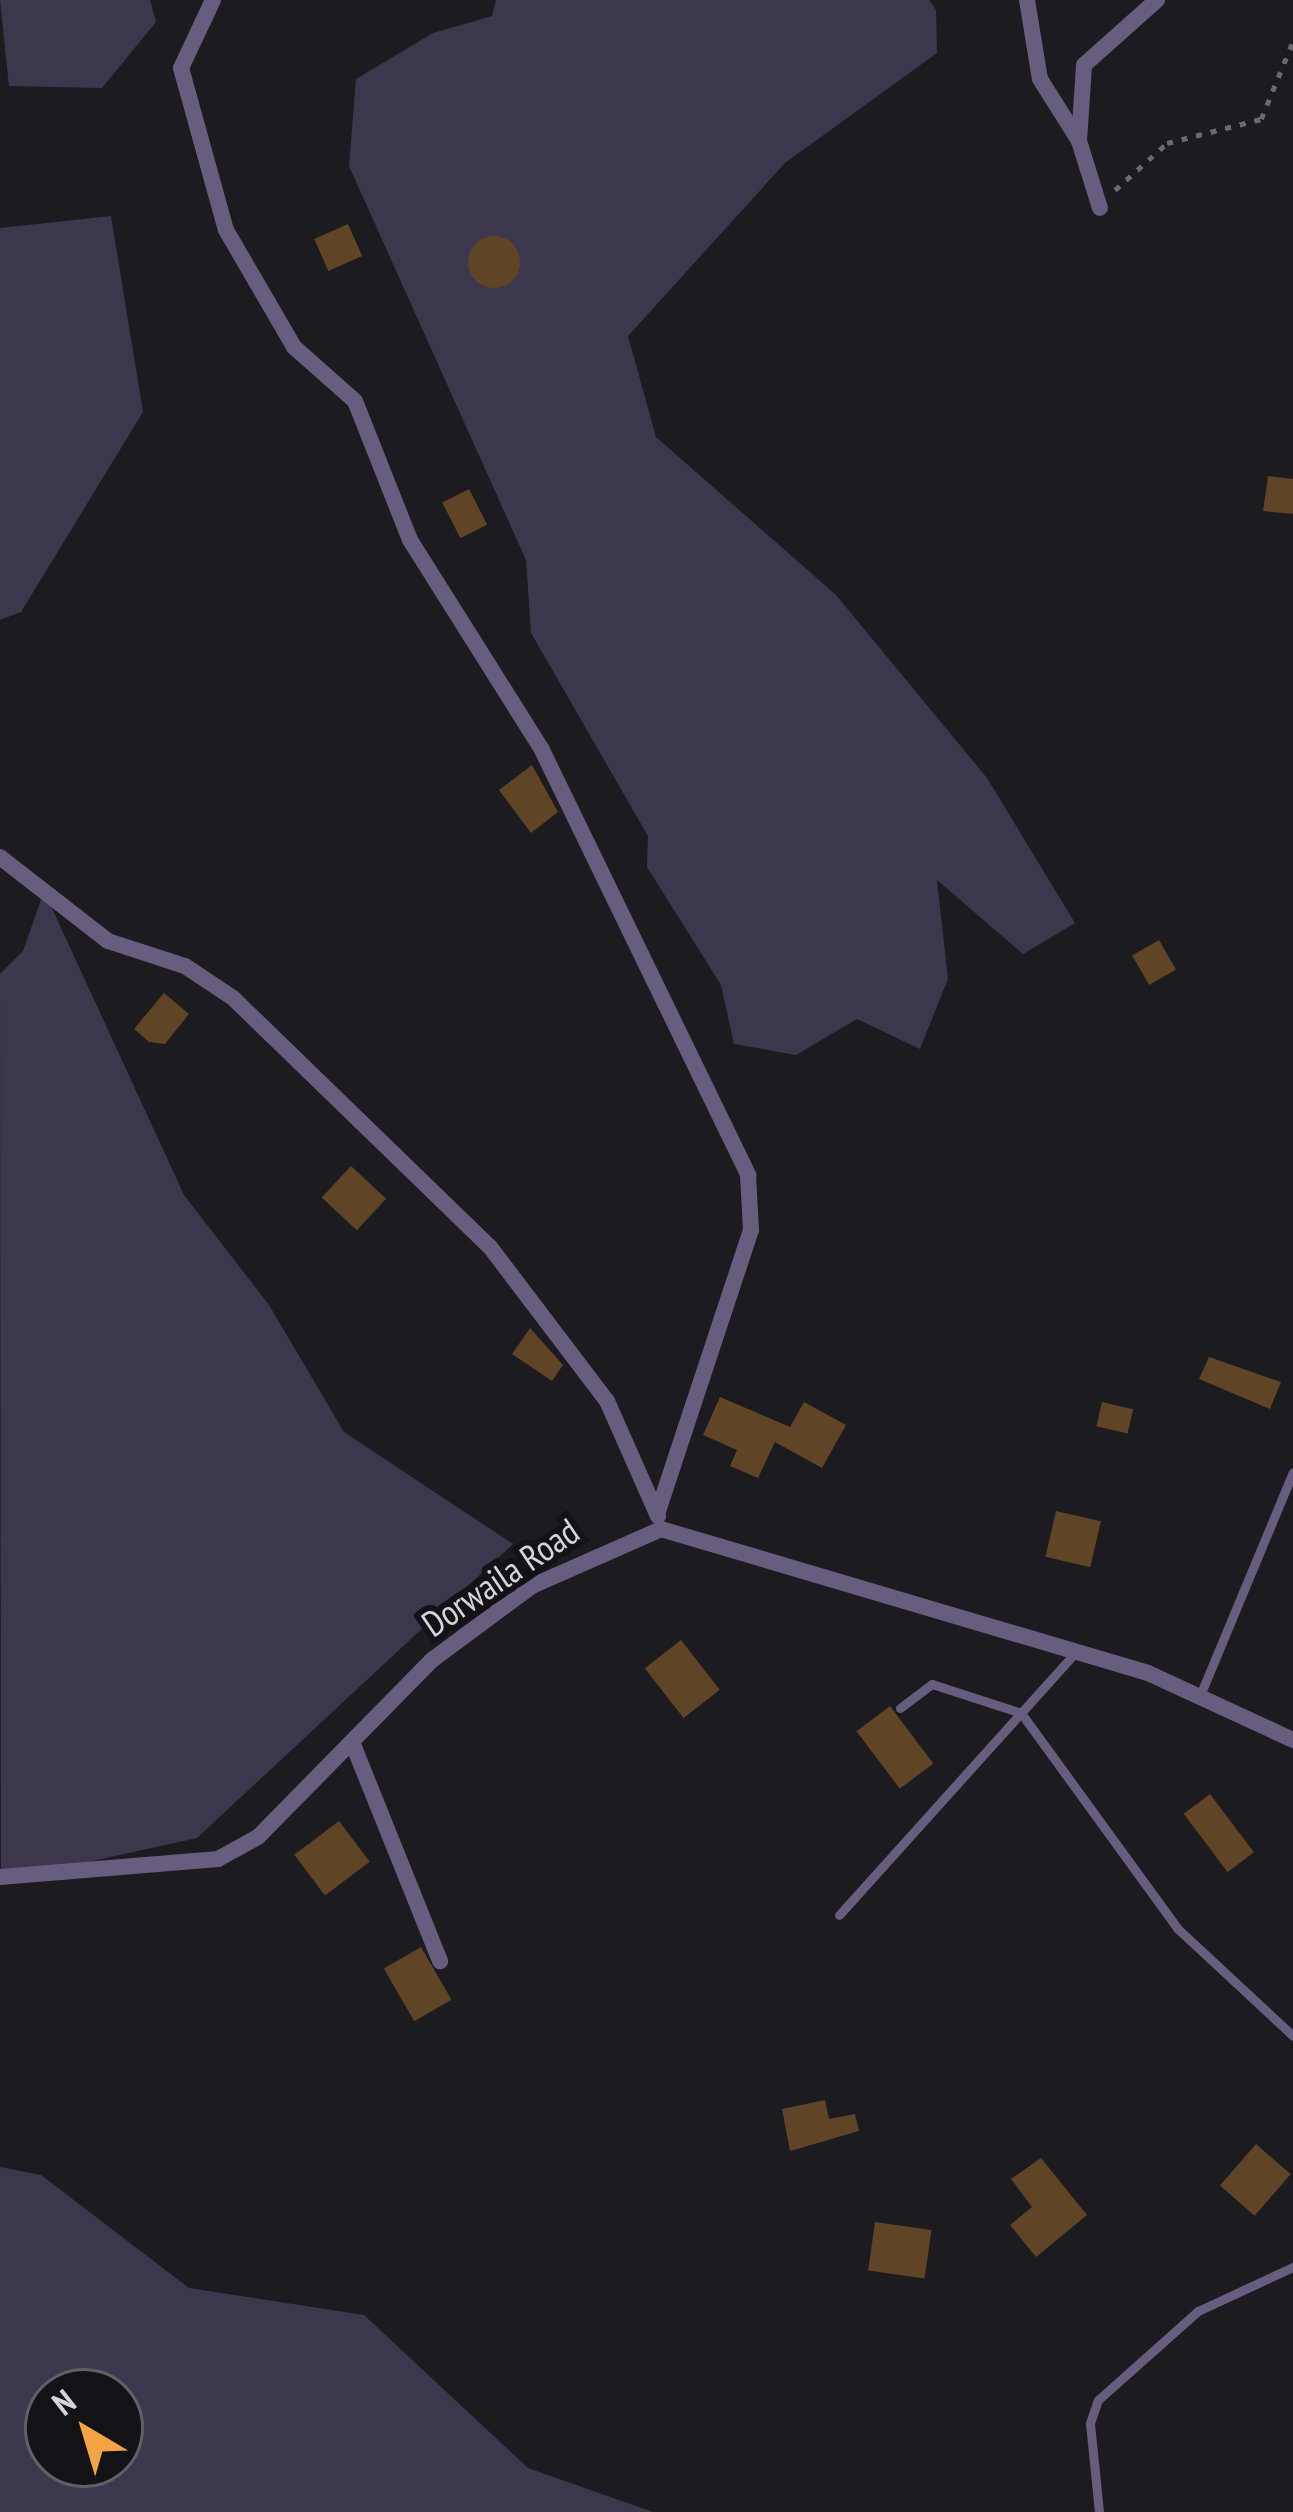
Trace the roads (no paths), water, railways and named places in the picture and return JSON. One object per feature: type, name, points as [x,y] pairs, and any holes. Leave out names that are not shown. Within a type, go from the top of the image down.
[{"type":"street","points":[[213,0],[181,68],[226,230],[294,346],[355,401],[410,540],[541,748],[748,1175],[751,1230],[659,1521]]},
{"type":"street","points":[[1028,0],[1040,79],[1079,141],[1100,208]]},
{"type":"street","points":[[1079,141],[1084,65],[1157,0]]},
{"type":"street","points":[[0,857],[108,941],[185,966],[233,998],[490,1247],[607,1401],[659,1521],[1078,1650],[1202,1693],[1293,1740]]},
{"type":"street","name":"Dorwaila Road","points":[[0,1877],[218,1859],[354,1747],[432,1660],[532,1586],[659,1521]]},
{"type":"street","points":[[354,1747],[440,1961]]},
{"type":"lane","points":[[1202,1693],[1293,1472]]},
{"type":"lane","points":[[838,1915],[1078,1650]]},
{"type":"lane","points":[[900,1708],[932,1684],[1021,1713],[1186,1939],[1293,2036]]},
{"type":"lane","points":[[1099,2512],[1090,2423],[1098,2400],[1198,2311],[1293,2266]]}]
